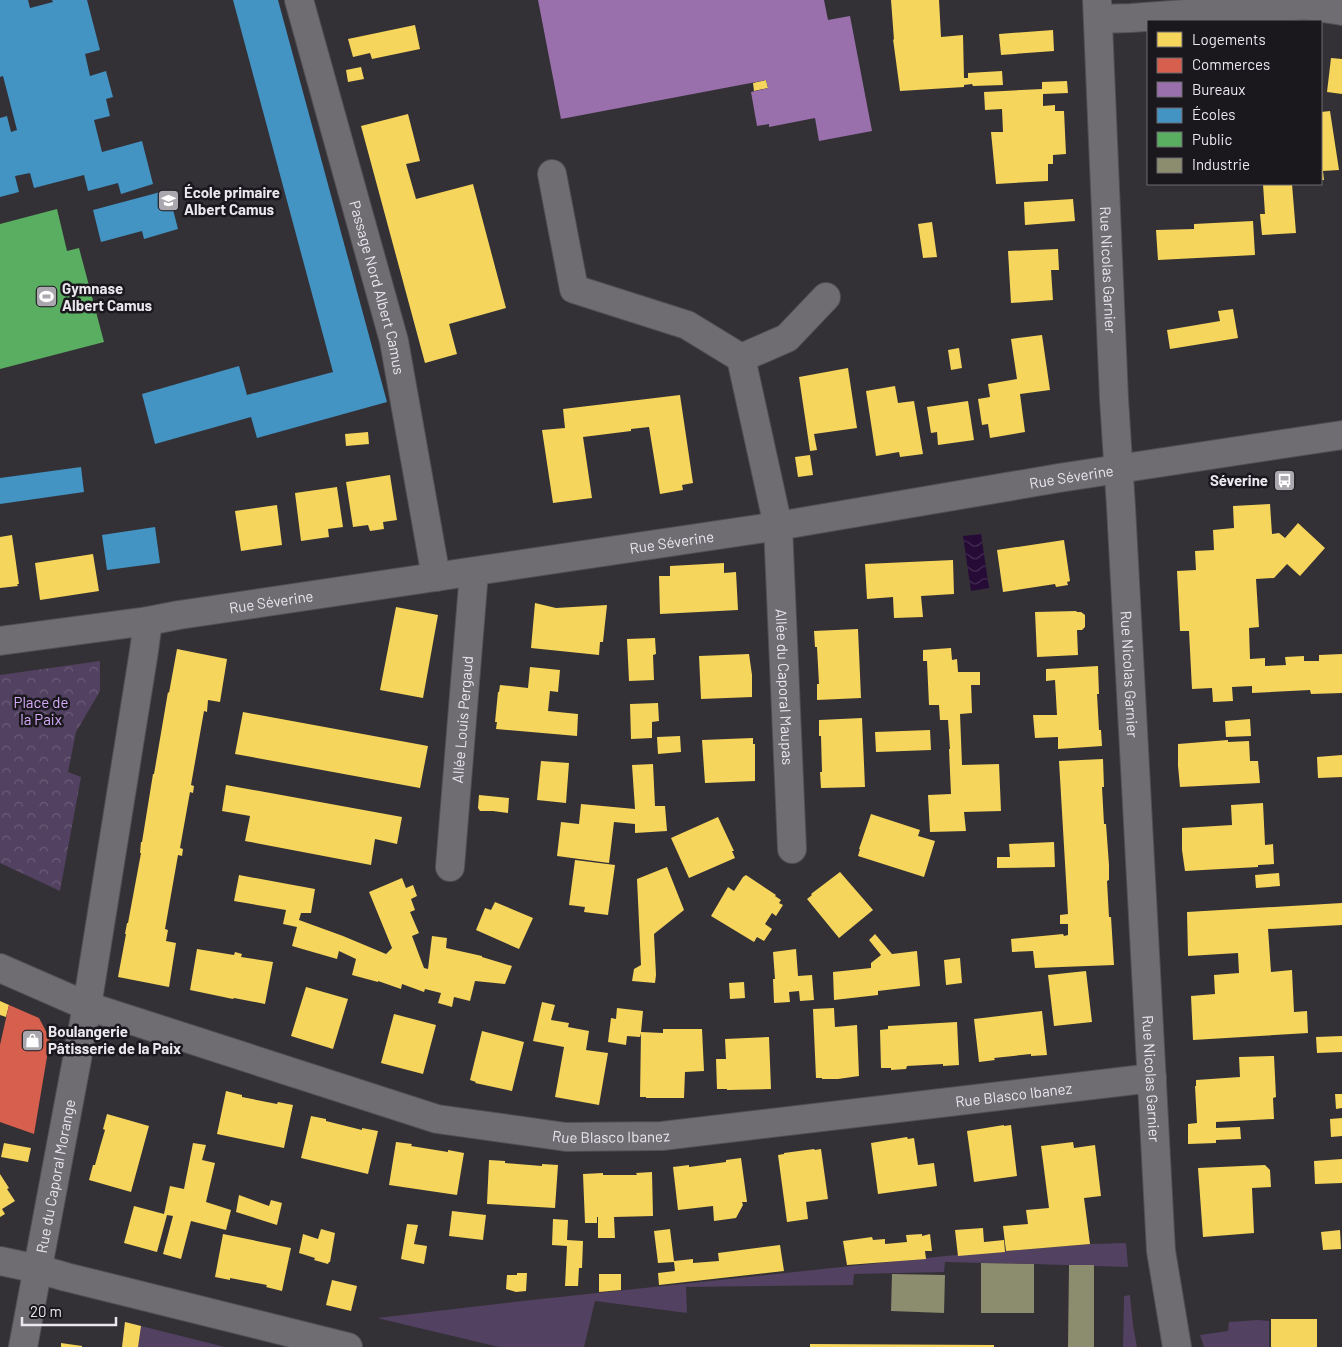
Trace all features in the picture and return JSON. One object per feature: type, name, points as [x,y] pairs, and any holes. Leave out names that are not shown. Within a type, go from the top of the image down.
[{"type":"street","name":"Passage Nord Albert Camus","points":[[300,0],[394,341],[436,577]]},
{"type":"street","points":[[1098,9],[1131,18],[1305,5],[1342,11]]},
{"type":"street","name":"Rue Nicolas Garnier","points":[[1098,9],[1114,380],[1161,1251],[1177,1347]]},
{"type":"street","points":[[552,174],[574,289],[687,325],[741,358],[787,338],[826,297]]},
{"type":"street","name":"Allée du Caporal Maupas","points":[[741,358],[778,526],[792,849]]},
{"type":"street","name":"Rue Séverine","points":[[0,641],[148,621],[778,526],[1119,468],[1342,436]]},
{"type":"street","name":"Allée Louis Pergaud","points":[[450,867],[474,572]]},
{"type":"street","points":[[0,968],[87,1006],[148,621]]},
{"type":"street","name":"Rue Blasco Ibanez","points":[[87,1006],[437,1119],[566,1137],[662,1136],[1152,1078]]},
{"type":"street","name":"Rue du Caporal Morange","points":[[23,1347],[87,1006]]},
{"type":"street","points":[[0,1261],[348,1347]]},
{"type":"green space","name":"Place de la Paix","points":[[100,661],[100,691],[76,732],[68,772],[81,777],[60,891],[0,863],[0,675]]},
{"type":"green space","points":[[1126,1243],[1128,1267],[945,1262],[944,1272],[854,1274],[853,1285],[686,1287],[687,1313],[595,1301],[584,1347],[499,1347],[377,1318],[945,1256],[1090,1244]]},
{"type":"green space","points":[[1130,1295],[1137,1347],[1123,1347],[1124,1296]]},
{"type":"green space","points":[[1269,1321],[1269,1347],[1204,1347],[1200,1335],[1228,1331],[1229,1322]]},
{"type":"green space","points":[[125,1322],[225,1347],[122,1347]]},
{"type":"water","points":[[981,534],[989,588],[971,591],[963,536]]},
{"type":"building: Logements","points":[[891,0],[939,0],[941,37],[963,35],[964,78],[968,78],[968,73],[1002,71],[1003,85],[973,86],[972,84],[964,85],[964,87],[900,91],[893,39]]},
{"type":"building: Logements","points":[[415,25],[420,49],[372,59],[370,53],[353,57],[348,39]]},
{"type":"building: Logements","points":[[1053,30],[1054,51],[1001,55],[999,34]]},
{"type":"building: Logements","points":[[1331,58],[1342,59],[1342,94],[1327,92]]},
{"type":"building: Logements","points":[[361,67],[364,79],[348,82],[346,70]]},
{"type":"building: Logements","points":[[766,80],[768,88],[754,91],[753,83]]},
{"type":"building: Logements","points":[[1067,81],[1068,93],[1043,94],[1043,106],[1055,105],[1055,111],[1064,111],[1066,154],[1053,155],[1053,164],[1048,164],[1048,181],[996,184],[991,132],[1003,132],[1002,109],[985,110],[984,92],[1042,89],[1042,82]]},
{"type":"building: Logements","points":[[1330,111],[1339,170],[1323,171],[1324,180],[1322,180],[1322,112]]},
{"type":"building: Logements","points":[[408,114],[420,161],[406,164],[416,199],[473,184],[506,308],[449,324],[457,354],[425,363],[361,126]]},
{"type":"building: Logements","points":[[1263,185],[1292,185],[1296,233],[1262,235],[1260,214],[1265,214]]},
{"type":"building: Logements","points":[[1073,199],[1075,221],[1025,225],[1024,202]]},
{"type":"building: Logements","points":[[1253,221],[1255,255],[1158,260],[1156,230],[1194,229],[1194,224]]},
{"type":"building: Logements","points":[[932,222],[937,257],[923,258],[918,224]]},
{"type":"building: Logements","points":[[1058,249],[1059,270],[1051,270],[1053,300],[1011,303],[1008,251]]},
{"type":"building: Logements","points":[[1233,309],[1238,338],[1170,349],[1167,330],[1220,321],[1218,311]]},
{"type":"building: Logements","points":[[1042,335],[1050,390],[1020,394],[1025,432],[990,438],[988,424],[982,425],[978,399],[990,397],[988,384],[1017,379],[1011,339]]},
{"type":"building: Logements","points":[[959,348],[962,368],[951,370],[948,350]]},
{"type":"building: Logements","points":[[848,368],[857,428],[814,434],[817,450],[810,451],[799,377]]},
{"type":"building: Logements","points":[[895,386],[898,403],[914,401],[923,454],[900,457],[899,452],[876,456],[866,391]]},
{"type":"building: Logements","points":[[680,395],[693,483],[682,485],[683,490],[660,494],[649,427],[631,429],[631,431],[583,437],[592,498],[553,503],[542,430],[565,428],[563,409]]},
{"type":"building: Logements","points":[[968,401],[974,440],[938,445],[937,432],[931,433],[927,407]]},
{"type":"building: Logements","points":[[368,432],[369,444],[346,446],[345,434]]},
{"type":"building: Logements","points":[[810,455],[813,475],[798,477],[795,457]]},
{"type":"building: Logements","points":[[390,475],[397,520],[383,522],[384,529],[370,531],[368,525],[353,527],[346,482]]},
{"type":"building: Logements","points":[[337,487],[343,527],[328,529],[329,537],[301,541],[295,493]]},
{"type":"building: Logements","points":[[1270,504],[1272,534],[1279,533],[1285,538],[1298,523],[1325,548],[1300,576],[1287,564],[1274,578],[1256,579],[1259,627],[1249,628],[1250,659],[1265,658],[1265,666],[1286,665],[1285,657],[1304,656],[1304,661],[1319,661],[1319,655],[1342,654],[1342,693],[1311,694],[1310,690],[1252,693],[1252,686],[1232,687],[1233,701],[1213,702],[1212,688],[1192,689],[1189,631],[1180,631],[1177,571],[1196,570],[1195,551],[1214,550],[1213,530],[1234,528],[1233,506]]},
{"type":"building: Logements","points":[[277,505],[282,545],[241,551],[235,511]]},
{"type":"building: Logements","points":[[12,535],[19,584],[17,584],[18,586],[0,588],[0,537]]},
{"type":"building: Logements","points":[[1064,540],[1070,581],[1067,582],[1068,585],[1056,587],[1055,584],[1003,592],[997,550]]},
{"type":"building: Logements","points":[[93,554],[99,591],[40,600],[35,563]]},
{"type":"building: Logements","points":[[953,560],[954,594],[921,596],[923,617],[894,618],[893,597],[867,599],[865,564]]},
{"type":"building: Logements","points":[[724,563],[724,573],[736,572],[738,610],[660,614],[659,576],[670,576],[670,566]]},
{"type":"building: Logements","points":[[535,603],[556,608],[607,605],[603,642],[600,642],[599,655],[531,648]]},
{"type":"building: Logements","points":[[396,607],[438,615],[423,698],[380,690]]},
{"type":"building: Logements","points":[[1077,611],[1085,615],[1085,627],[1082,630],[1077,630],[1078,655],[1037,657],[1035,612]]},
{"type":"building: Logements","points":[[858,629],[861,698],[817,700],[817,684],[819,684],[814,631]]},
{"type":"building: Logements","points":[[655,638],[656,654],[653,655],[654,680],[629,681],[627,639]]},
{"type":"building: Logements","points":[[951,648],[952,660],[957,659],[958,672],[980,672],[980,685],[971,685],[972,713],[960,714],[962,765],[999,764],[1001,811],[964,812],[966,831],[930,832],[928,795],[951,794],[950,749],[948,720],[940,720],[939,705],[929,705],[927,661],[923,661],[923,650]]},
{"type":"building: Logements","points":[[177,649],[227,659],[220,702],[208,700],[207,712],[204,711],[191,785],[194,786],[193,793],[190,792],[180,848],[183,849],[182,856],[178,855],[165,929],[168,930],[166,941],[176,943],[169,987],[118,977]]},
{"type":"building: Logements","points":[[749,654],[752,675],[752,697],[701,699],[699,656]]},
{"type":"building: Logements","points":[[1098,666],[1099,694],[1097,694],[1102,746],[1058,749],[1058,737],[1035,738],[1033,715],[1057,715],[1055,680],[1046,681],[1046,669]]},
{"type":"building: Logements","points":[[530,667],[560,670],[558,692],[550,691],[548,711],[578,714],[577,736],[496,729],[497,722],[495,722],[500,685],[528,688]]},
{"type":"building: Logements","points":[[658,703],[659,721],[652,722],[652,738],[631,739],[630,704]]},
{"type":"building: Logements","points":[[243,712],[428,746],[420,788],[235,754]]},
{"type":"building: Logements","points":[[862,718],[865,787],[821,788],[821,736],[819,736],[819,720]]},
{"type":"building: Logements","points":[[1250,719],[1251,736],[1226,737],[1225,721]]},
{"type":"building: Logements","points":[[930,730],[931,750],[876,752],[875,732]]},
{"type":"building: Logements","points":[[680,736],[681,752],[658,754],[657,737]]},
{"type":"building: Logements","points":[[753,738],[753,744],[755,744],[755,781],[705,783],[702,740]]},
{"type":"building: Logements","points":[[1228,740],[1228,742],[1249,741],[1250,761],[1258,761],[1260,783],[1180,787],[1178,744]]},
{"type":"building: Logements","points":[[1342,755],[1342,777],[1318,778],[1317,757]]},
{"type":"building: Logements","points":[[1103,759],[1104,824],[1106,824],[1109,865],[1109,880],[1107,881],[1114,965],[1035,968],[1033,951],[1012,952],[1011,939],[1068,935],[1068,924],[1060,924],[1060,915],[1068,914],[1059,761]]},
{"type":"building: Logements","points":[[541,761],[569,763],[566,803],[537,800]]},
{"type":"building: Logements","points":[[653,764],[655,806],[665,806],[667,831],[635,833],[635,824],[614,822],[609,863],[557,856],[561,822],[579,824],[581,804],[635,809],[632,765]]},
{"type":"building: Logements","points":[[226,785],[402,817],[397,844],[375,839],[371,865],[245,841],[250,816],[222,811]]},
{"type":"building: Logements","points":[[479,795],[509,798],[508,813],[480,811],[478,808]]},
{"type":"building: Logements","points":[[1263,803],[1265,845],[1273,844],[1274,864],[1258,865],[1258,867],[1185,871],[1182,850],[1182,828],[1232,825],[1231,805]]},
{"type":"building: Logements","points":[[871,814],[920,830],[918,836],[935,841],[924,877],[858,856]]},
{"type":"building: Logements","points":[[718,817],[734,851],[732,851],[735,858],[689,878],[671,838]]},
{"type":"building: Logements","points":[[1054,842],[1055,867],[997,868],[997,857],[1010,857],[1009,844]]},
{"type":"building: Logements","points":[[575,860],[615,865],[608,915],[584,912],[585,907],[569,905]]},
{"type":"building: Logements","points":[[667,867],[684,910],[654,934],[655,983],[632,981],[634,969],[641,965],[637,879]]},
{"type":"building: Logements","points":[[840,872],[873,910],[839,938],[807,899]]},
{"type":"building: Logements","points":[[1279,873],[1280,886],[1256,888],[1255,875]]},
{"type":"building: Logements","points":[[239,875],[315,889],[311,913],[301,913],[299,920],[386,954],[392,948],[369,892],[402,878],[406,888],[413,885],[417,896],[411,899],[415,910],[410,912],[419,933],[412,936],[424,968],[428,969],[432,936],[447,938],[446,948],[482,956],[512,966],[505,984],[475,981],[470,1001],[454,997],[452,1007],[438,1003],[441,993],[425,989],[424,992],[402,984],[401,989],[352,975],[356,959],[339,951],[337,959],[292,946],[297,927],[283,924],[286,910],[234,901]]},
{"type":"building: Logements","points":[[746,875],[776,895],[781,900],[779,903],[783,905],[776,916],[772,913],[765,924],[772,929],[764,941],[757,937],[754,942],[711,916],[728,887],[734,891]]},
{"type":"building: Logements","points":[[495,902],[533,918],[519,949],[476,930],[485,908],[491,910]]},
{"type":"building: Logements","points":[[1342,903],[1342,925],[1268,929],[1271,972],[1292,970],[1294,1012],[1307,1011],[1308,1033],[1193,1040],[1191,996],[1215,994],[1214,975],[1239,973],[1238,953],[1188,956],[1187,912]]},
{"type":"building: Logements","points":[[875,934],[892,954],[917,951],[920,986],[878,991],[878,995],[834,1000],[833,972],[871,968],[871,963],[881,955],[869,940]]},
{"type":"building: Logements","points":[[197,949],[234,955],[235,952],[242,954],[241,957],[273,962],[265,1004],[190,990]]},
{"type":"building: Logements","points":[[796,949],[798,976],[812,975],[814,1000],[800,1001],[799,991],[789,992],[790,1002],[774,1003],[773,952]]},
{"type":"building: Logements","points":[[960,958],[962,983],[946,985],[944,960]]},
{"type":"building: Logements","points":[[1086,971],[1092,1022],[1054,1026],[1048,975]]},
{"type":"building: Logements","points":[[744,982],[745,998],[730,999],[729,983]]},
{"type":"building: Logements","points":[[306,987],[348,999],[333,1049],[291,1036]]},
{"type":"building: Logements","points":[[0,1001],[9,1005],[6,1017],[0,1015]]},
{"type":"building: Logements","points":[[542,1002],[555,1005],[551,1020],[569,1023],[568,1027],[589,1031],[586,1050],[608,1053],[599,1105],[555,1097],[564,1047],[533,1041]]},
{"type":"building: Logements","points":[[617,1008],[643,1011],[641,1032],[663,1033],[663,1029],[702,1029],[704,1071],[685,1072],[684,1098],[640,1097],[641,1033],[640,1037],[627,1036],[626,1045],[608,1042],[611,1018],[616,1019]]},
{"type":"building: Logements","points":[[834,1008],[835,1027],[857,1025],[859,1076],[838,1079],[816,1078],[813,1009]]},
{"type":"building: Logements","points":[[1042,1011],[1047,1055],[1031,1056],[1031,1054],[994,1058],[995,1060],[979,1062],[974,1019]]},
{"type":"building: Logements","points":[[394,1014],[436,1025],[423,1074],[381,1063]]},
{"type":"building: Logements","points":[[957,1022],[959,1065],[907,1066],[906,1069],[891,1070],[891,1068],[881,1068],[880,1030],[888,1029],[888,1026]]},
{"type":"building: Logements","points":[[482,1031],[524,1042],[512,1091],[475,1083],[470,1080]]},
{"type":"building: Logements","points":[[1342,1036],[1342,1052],[1317,1053],[1316,1037]]},
{"type":"building: Logements","points":[[769,1037],[771,1089],[717,1089],[716,1059],[726,1059],[725,1039]]},
{"type":"building: Logements","points":[[1274,1056],[1276,1097],[1273,1098],[1274,1119],[1216,1122],[1216,1128],[1240,1127],[1241,1139],[1216,1140],[1216,1143],[1188,1144],[1188,1124],[1197,1123],[1196,1080],[1240,1077],[1239,1057]]},
{"type":"building: Logements","points":[[226,1091],[242,1095],[242,1097],[293,1105],[284,1148],[217,1134]]},
{"type":"building: Logements","points":[[1335,1094],[1342,1094],[1342,1108],[1336,1109]]},
{"type":"building: Logements","points":[[107,1114],[149,1126],[131,1192],[89,1180],[105,1130],[103,1129]]},
{"type":"building: Logements","points":[[311,1116],[362,1130],[362,1128],[378,1131],[368,1174],[301,1158]]},
{"type":"building: Logements","points":[[1342,1118],[1342,1136],[1331,1137],[1330,1119]]},
{"type":"building: Logements","points":[[1011,1125],[1017,1176],[974,1182],[967,1131]]},
{"type":"building: Logements","points":[[907,1137],[908,1139],[914,1138],[918,1165],[934,1163],[937,1186],[878,1194],[871,1143]]},
{"type":"building: Logements","points":[[396,1142],[448,1152],[448,1150],[464,1153],[457,1195],[389,1185]]},
{"type":"building: Logements","points":[[1073,1142],[1074,1148],[1095,1145],[1101,1196],[1084,1198],[1090,1244],[1006,1251],[1003,1226],[1028,1224],[1026,1210],[1049,1208],[1041,1146]]},
{"type":"building: Logements","points":[[4,1143],[31,1148],[28,1162],[1,1157]]},
{"type":"building: Logements","points":[[193,1143],[206,1145],[202,1160],[215,1163],[206,1202],[231,1210],[226,1230],[191,1221],[181,1259],[163,1254],[173,1216],[167,1215],[157,1252],[124,1243],[134,1206],[164,1214],[170,1186],[184,1189]]},
{"type":"building: Logements","points":[[821,1149],[828,1199],[806,1202],[808,1219],[787,1222],[778,1155]]},
{"type":"building: Logements","points":[[741,1158],[747,1202],[742,1202],[743,1205],[736,1218],[714,1221],[713,1206],[678,1210],[673,1167],[689,1165],[689,1167]]},
{"type":"building: Logements","points":[[1342,1159],[1342,1183],[1315,1184],[1314,1161]]},
{"type":"building: Logements","points":[[489,1160],[542,1166],[542,1164],[558,1165],[555,1208],[487,1204]]},
{"type":"building: Logements","points":[[1265,1165],[1270,1170],[1271,1187],[1252,1188],[1254,1233],[1203,1237],[1198,1168]]},
{"type":"building: Logements","points":[[652,1172],[653,1216],[614,1217],[615,1238],[598,1238],[598,1217],[597,1223],[585,1223],[583,1174],[637,1175],[636,1173]]},
{"type":"building: Logements","points":[[0,1174],[15,1201],[2,1209],[5,1214],[0,1217]]},
{"type":"building: Logements","points":[[239,1195],[269,1206],[271,1200],[282,1203],[277,1225],[236,1212]]},
{"type":"building: Logements","points":[[452,1211],[486,1215],[483,1240],[449,1236]]},
{"type":"building: Logements","points":[[553,1219],[568,1220],[567,1240],[583,1241],[582,1268],[579,1268],[578,1286],[565,1286],[567,1246],[552,1245]]},
{"type":"building: Logements","points":[[407,1224],[418,1225],[414,1244],[427,1246],[424,1264],[401,1259]]},
{"type":"building: Logements","points":[[983,1228],[984,1242],[1004,1240],[1005,1252],[958,1256],[955,1230]]},
{"type":"building: Logements","points":[[321,1229],[335,1233],[330,1262],[328,1264],[299,1253],[303,1234],[318,1239]]},
{"type":"building: Logements","points":[[670,1229],[674,1261],[693,1259],[693,1263],[719,1261],[718,1253],[780,1245],[784,1271],[659,1285],[658,1273],[675,1271],[674,1262],[658,1263],[654,1231]]},
{"type":"building: Logements","points":[[1340,1230],[1341,1249],[1323,1250],[1321,1232]]},
{"type":"building: Logements","points":[[223,1234],[291,1248],[282,1291],[266,1287],[267,1285],[215,1277]]},
{"type":"building: Logements","points":[[922,1234],[922,1236],[930,1234],[932,1251],[925,1251],[926,1259],[847,1265],[843,1241],[872,1237],[873,1240],[885,1239],[885,1244],[907,1242],[906,1235]]},
{"type":"building: Logements","points":[[517,1273],[527,1273],[526,1291],[516,1292],[506,1289],[507,1275],[517,1275]]},
{"type":"building: Logements","points":[[599,1274],[621,1274],[621,1290],[599,1292]]},
{"type":"building: Logements","points":[[332,1280],[357,1286],[351,1311],[326,1305]]},
{"type":"building: Logements","points":[[1271,1319],[1317,1319],[1317,1347],[1271,1347]]},
{"type":"building: Logements","points":[[125,1322],[141,1326],[138,1347],[122,1347]]},
{"type":"building: Logements","points":[[61,1343],[82,1346],[82,1347],[61,1347]]},
{"type":"building: Logements","points":[[810,1344],[994,1345],[994,1347],[810,1347]]},
{"type":"building: Commerces","points":[[9,1005],[39,1018],[50,1039],[34,1134],[0,1122],[0,1045]]},
{"type":"building: Bureaux","points":[[538,0],[824,0],[828,20],[850,16],[872,131],[819,141],[815,118],[769,127],[769,124],[757,126],[751,92],[768,88],[766,80],[561,119]]},
{"type":"building: Écoles","points":[[0,0],[28,0],[30,8],[53,2],[52,0],[87,0],[100,50],[85,54],[90,76],[106,71],[113,97],[106,99],[110,116],[94,120],[102,152],[142,141],[153,184],[121,194],[118,183],[88,191],[84,175],[34,188],[30,173],[15,176],[19,192],[0,197],[0,118],[7,116],[11,132],[17,130],[3,76],[0,77]]},
{"type":"building: Écoles","points":[[233,0],[278,0],[387,402],[257,438],[251,417],[155,444],[142,394],[239,366],[247,395],[333,372]]},
{"type":"building: Écoles","points":[[168,190],[178,229],[144,239],[142,231],[101,242],[93,210]]},
{"type":"building: Écoles","points":[[81,467],[84,492],[0,504],[0,478]]},
{"type":"building: Écoles","points":[[155,527],[160,563],[107,570],[102,535]]},
{"type":"building: Public","name":"Gymnase Albert Camus","points":[[57,209],[67,251],[79,248],[104,342],[0,369],[0,224]]},
{"type":"building: Industrie","points":[[981,1263],[1034,1264],[1034,1313],[981,1313]]},
{"type":"building: Industrie","points":[[1069,1265],[1094,1265],[1094,1347],[1068,1347]]},
{"type":"building: Industrie","points":[[892,1274],[945,1275],[944,1313],[891,1311]]},
{"type":"place","name":"École primaire Albert Camus","points":[[168,201]]},
{"type":"place","name":"Gymnase Albert Camus","points":[[46,297]]},
{"type":"place","name":"Séverine","points":[[1284,480]]},
{"type":"place","name":"Boulangerie Pâtisserie de la Paix","points":[[32,1040]]}]
